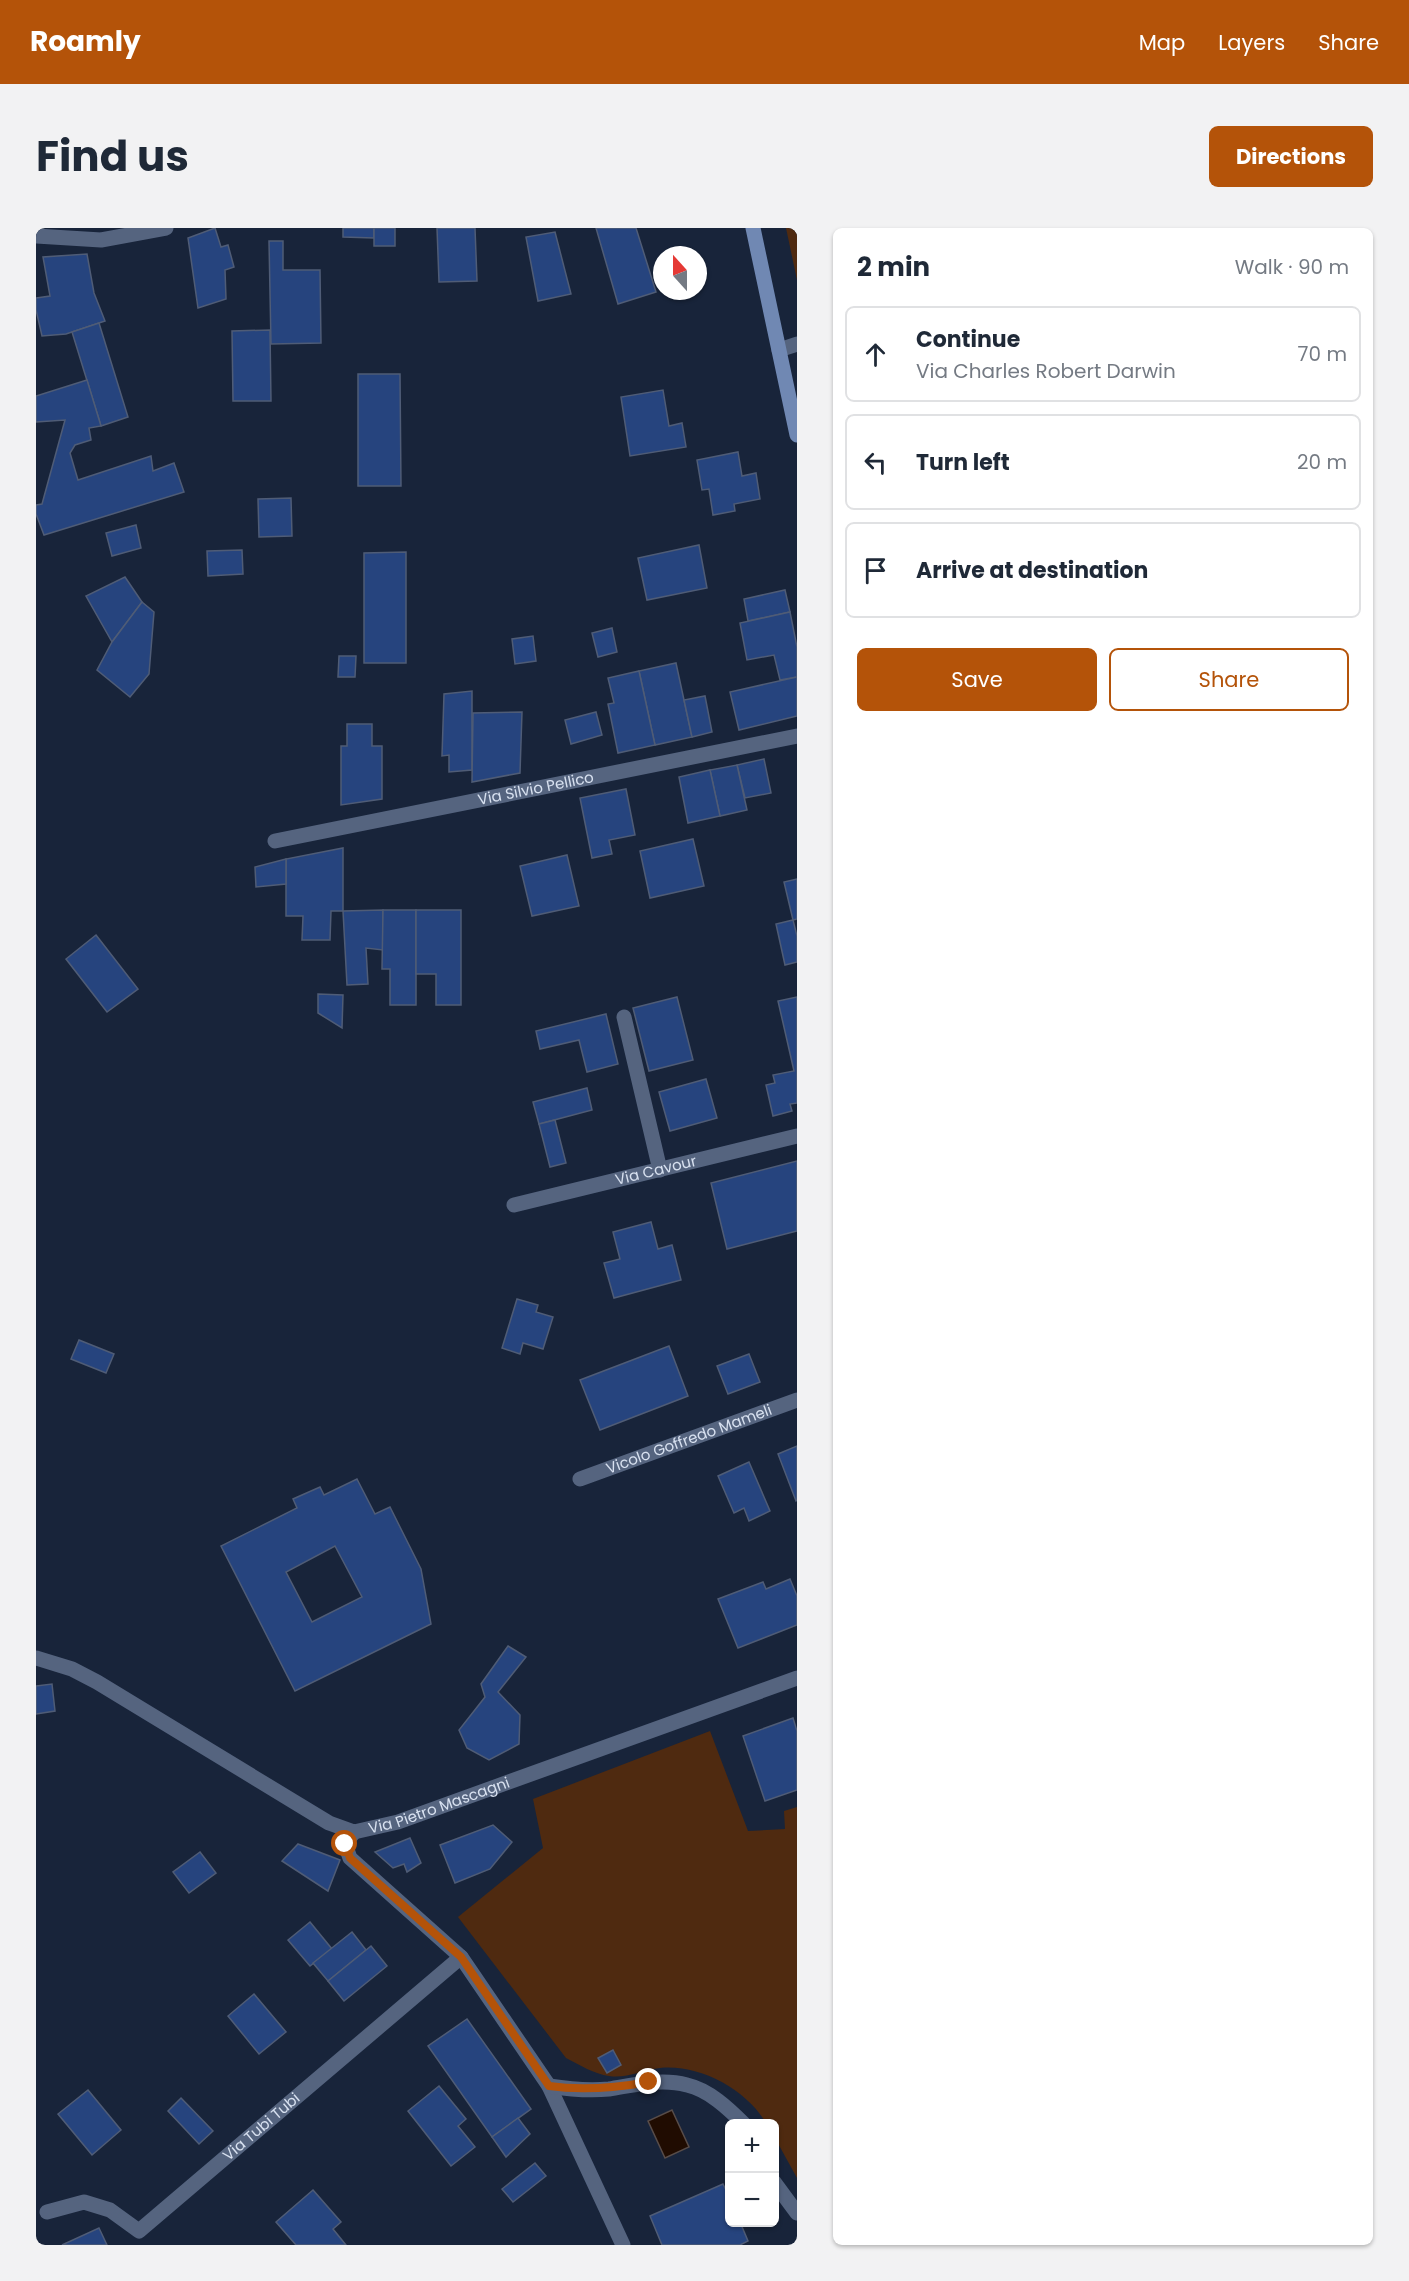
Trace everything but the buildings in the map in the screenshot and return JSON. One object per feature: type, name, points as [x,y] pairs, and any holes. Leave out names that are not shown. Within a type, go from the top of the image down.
[{"type":"main road","points":[[753,228],[797,435]]},
{"type":"street","points":[[36,236],[101,240],[166,228]]},
{"type":"street","points":[[779,350],[797,344]]},
{"type":"street","name":"Via Silvio Pellico","points":[[275,841],[797,736]]},
{"type":"street","points":[[624,1017],[660,1170]]},
{"type":"street","name":"Via Cavour","points":[[514,1204],[797,1136]]},
{"type":"street","name":"Vicolo Goffredo Mameli","points":[[580,1479],[797,1400]]},
{"type":"street","name":"Via Pietro Mascagni","points":[[36,1658],[72,1669],[97,1682],[329,1823],[354,1832],[399,1822],[797,1678]]},
{"type":"street","points":[[354,1832],[345,1844],[350,1858],[461,1957],[549,2086],[623,2245]]},
{"type":"street","name":"Via Tubi Tubi","points":[[47,2212],[84,2202],[110,2210],[139,2231],[461,1957]]},
{"type":"street","points":[[549,2086],[567,2089],[606,2089],[649,2082],[688,2085],[721,2102],[739,2119]]},
{"type":"street","points":[[779,2189],[797,2213]]},
{"type":"shaded area","points":[[786,228],[797,228],[797,280]]},
{"type":"shaded area","points":[[710,1731],[748,1831],[785,1829],[784,1811],[797,1807],[797,2178],[779,2145],[779,2119],[763,2119],[746,2100],[720,2081],[690,2070],[675,2068],[660,2068],[615,2077],[592,2071],[566,2058],[458,1917],[543,1848],[533,1799]]},
{"type":"shaded area","points":[[672,2110],[689,2147],[665,2158],[648,2121]]},
{"type":"route","points":[[345,1844],[350,1858],[461,1957],[549,2086],[567,2089],[606,2089],[649,2082]]}]
